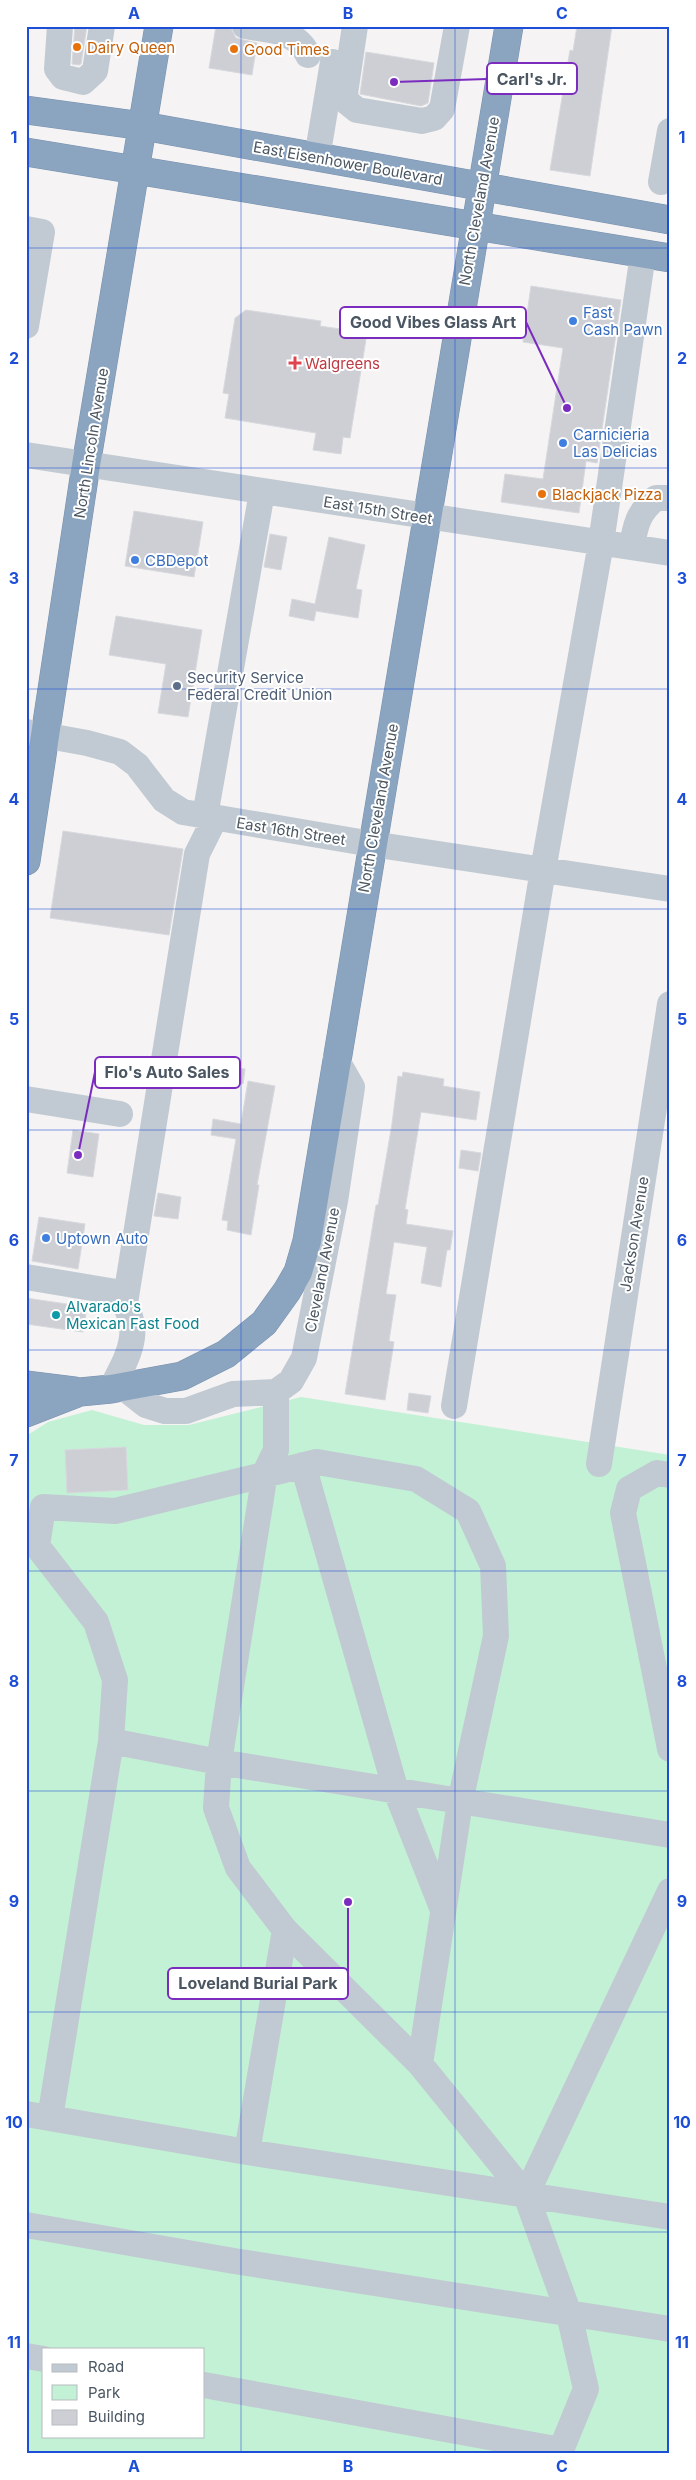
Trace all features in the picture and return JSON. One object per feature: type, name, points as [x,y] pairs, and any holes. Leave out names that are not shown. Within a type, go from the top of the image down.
[{"type":"highway","name":"North Lincoln Avenue","points":[[26,861],[36,734],[86,465],[160,26]]},
{"type":"highway","name":"North Cleveland Avenue","points":[[26,1413],[80,1392],[117,1388],[182,1376],[226,1354],[264,1322],[287,1291],[298,1272],[307,1241],[509,26]]},
{"type":"highway","name":"East Eisenhower Boulevard","points":[[26,110],[143,126],[670,220]]},
{"type":"highway","points":[[26,152],[670,258]]},
{"type":"highway","points":[[26,1385],[80,1392]]},
{"type":"street","points":[[60,26],[58,71],[66,79],[83,82],[90,78],[95,71],[102,26]]},
{"type":"street","points":[[245,26],[290,35],[298,39],[308,56]]},
{"type":"street","points":[[317,158],[339,26]]},
{"type":"street","points":[[355,26],[345,93],[347,102],[357,110],[422,121],[434,118],[442,109],[457,26]]},
{"type":"street","points":[[661,182],[670,131]]},
{"type":"street","points":[[26,230],[42,232],[26,326]]},
{"type":"street","points":[[454,1406],[543,870],[601,543],[643,254]]},
{"type":"street","name":"East 15th Street","points":[[26,455],[427,518],[670,553]]},
{"type":"street","points":[[125,1303],[197,854],[210,817],[262,492]]},
{"type":"street","points":[[632,547],[636,522],[644,507],[656,498],[670,498]]},
{"type":"street","name":"East 16th Street","points":[[36,734],[87,743],[120,752],[136,765],[164,800],[183,812],[372,844],[670,890]]},
{"type":"street","name":"Jackson Avenue","points":[[599,1464],[670,1004]]},
{"type":"street","name":"Cleveland Avenue","points":[[276,1392],[291,1381],[304,1358],[335,1201],[352,1087],[336,1060]]},
{"type":"street","points":[[26,1099],[120,1114]]},
{"type":"street","points":[[26,1277],[116,1292],[125,1303],[133,1331],[127,1359],[117,1388],[146,1405],[165,1411],[186,1411],[233,1394],[276,1392],[276,1450],[265,1473],[219,1762],[216,1808],[238,1868],[285,1930],[420,2064],[526,2195],[569,2314],[586,2389],[561,2452],[205,2385]]},
{"type":"street","points":[[420,2064],[460,1802],[496,1636],[493,1566],[468,1511],[416,1479],[317,1462],[265,1473],[115,1511],[43,1507],[37,1546],[96,1622],[115,1680],[111,1741],[38,2116],[247,2152],[670,2217]]},
{"type":"street","points":[[303,1465],[396,1791],[443,1910]]},
{"type":"street","points":[[670,1475],[657,1473],[630,1489],[623,1513],[670,1749]]},
{"type":"street","points":[[111,1741],[219,1762],[670,1835]]},
{"type":"street","points":[[526,2195],[670,1891]]},
{"type":"street","points":[[247,2152],[285,1930]]},
{"type":"street","points":[[26,2225],[243,2262],[670,2329]]},
{"type":"street","points":[[26,2356],[42,2359]]},
{"type":"green space","points":[[301,1397],[670,1455],[670,2454],[26,2454],[26,1436],[48,1422],[92,1410],[144,1425],[189,1425]]},
{"type":"building","points":[[75,26],[87,26],[81,64],[79,65],[72,64]]},
{"type":"building","name":"Good Times","points":[[216,26],[230,26],[236,38],[257,43],[252,75],[209,68]]},
{"type":"building","points":[[577,26],[612,26],[590,176],[550,170],[570,50],[573,51]]},
{"type":"building","points":[[366,52],[434,63],[428,103],[421,106],[360,94]]},
{"type":"building","points":[[531,286],[621,300],[597,463],[586,461],[579,513],[501,502],[505,474],[543,479],[563,348],[523,342]]},
{"type":"building","name":"Walgreens","points":[[246,310],[321,321],[320,326],[367,333],[350,438],[343,437],[341,454],[313,450],[316,433],[225,418],[229,394],[223,393],[235,318]]},
{"type":"building","points":[[134,511],[203,522],[194,577],[125,566]]},
{"type":"building","points":[[270,534],[287,537],[281,570],[264,567]]},
{"type":"building","points":[[329,537],[365,545],[356,589],[362,590],[358,618],[316,611],[314,621],[289,616],[292,599],[315,604]]},
{"type":"building","points":[[116,616],[202,630],[188,717],[158,713],[166,664],[109,655]]},
{"type":"building","points":[[63,831],[183,849],[169,935],[50,918]]},
{"type":"building","points":[[223,1066],[245,1069],[243,1084],[221,1080]]},
{"type":"building","points":[[113,1067],[147,1072],[144,1089],[111,1084]]},
{"type":"building","points":[[403,1072],[444,1079],[443,1086],[480,1092],[476,1120],[421,1112],[405,1209],[408,1210],[406,1224],[453,1231],[450,1250],[447,1250],[441,1287],[421,1283],[427,1247],[394,1242],[386,1294],[396,1295],[389,1341],[394,1342],[385,1400],[345,1394],[376,1205],[378,1205],[392,1124],[398,1076],[402,1077]]},
{"type":"building","points":[[248,1081],[275,1086],[257,1185],[259,1185],[251,1235],[227,1230],[228,1221],[222,1220],[236,1139],[211,1135],[213,1119],[241,1124]]},
{"type":"building","points":[[73,1130],[99,1134],[93,1177],[67,1173]]},
{"type":"building","points":[[461,1150],[481,1153],[478,1171],[459,1168]]},
{"type":"building","points":[[158,1193],[181,1197],[178,1219],[154,1216]]},
{"type":"building","points":[[39,1217],[85,1224],[78,1269],[32,1261]]},
{"type":"building","name":"Alvarado's Mexican Fast Food","points":[[26,1298],[87,1307],[83,1332],[26,1324]]},
{"type":"building","points":[[409,1393],[431,1396],[428,1413],[407,1410]]},
{"type":"building","points":[[126,1447],[128,1490],[67,1493],[65,1450]]},
{"type":"place","name":"Dairy Queen","points":[[77,47]]},
{"type":"place","name":"Good Times","points":[[234,49]]},
{"type":"place","name":"Carl's Jr.","points":[[394,82]]},
{"type":"place","name":"Fast Cash Pawn","points":[[573,321]]},
{"type":"place","name":"Walgreens","points":[[295,363]]},
{"type":"place","name":"Good Vibes Glass Art","points":[[567,408]]},
{"type":"place","name":"Carnicieria Las Delicias","points":[[563,443]]},
{"type":"place","name":"Blackjack Pizza","points":[[542,494]]},
{"type":"place","name":"CBDepot","points":[[135,560]]},
{"type":"place","name":"Security Service Federal Credit Union","points":[[177,686]]},
{"type":"place","name":"Flo's Auto Sales","points":[[78,1155]]},
{"type":"place","name":"Uptown Auto","points":[[46,1238]]},
{"type":"place","name":"Alvarado's Mexican Fast Food","points":[[56,1315]]},
{"type":"place","name":"Loveland Burial Park","points":[[348,1902]]}]
